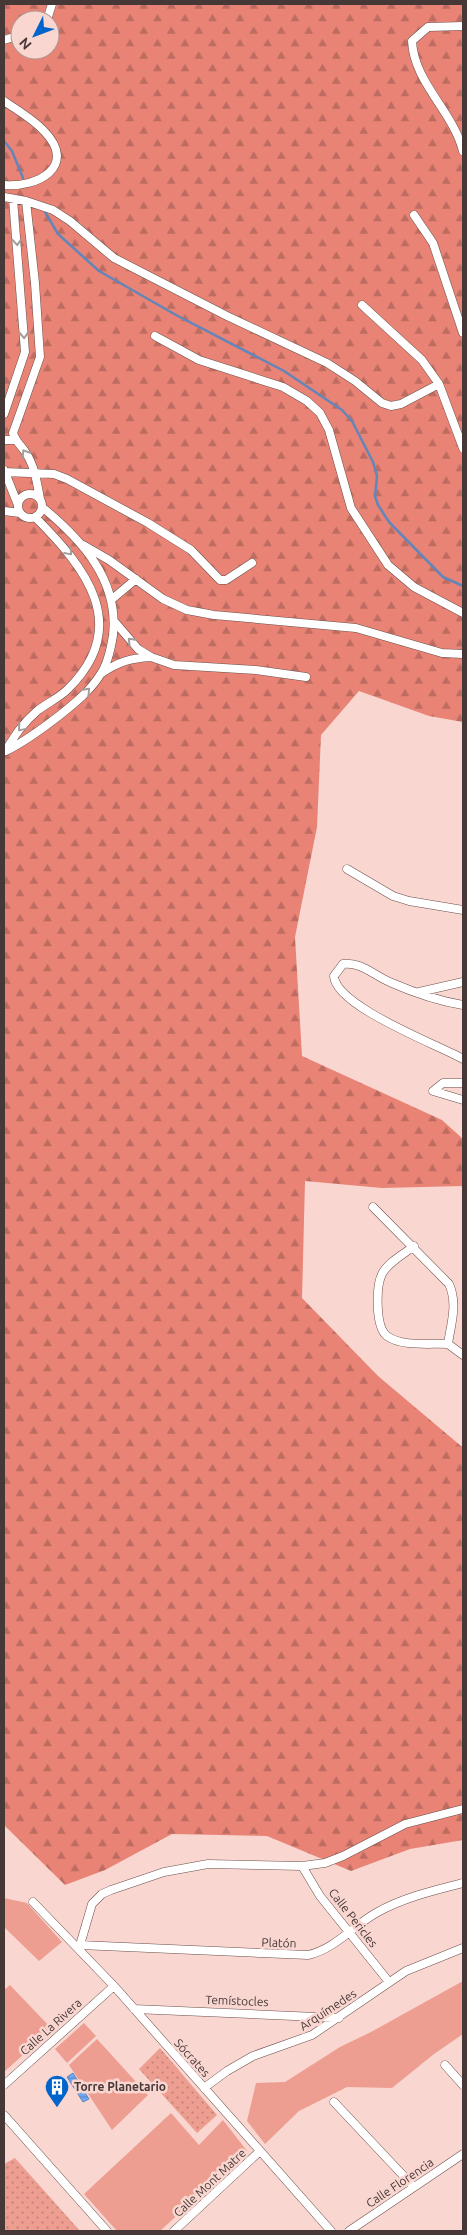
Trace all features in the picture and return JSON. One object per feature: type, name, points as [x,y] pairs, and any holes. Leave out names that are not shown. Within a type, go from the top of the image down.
[{"type":"street","points":[[463,26],[428,28],[412,41],[417,68],[450,122],[463,151]]},
{"type":"street","points":[[4,101],[44,130],[52,141],[56,162],[50,173],[36,182],[21,187],[4,186]]},
{"type":"street","points":[[4,197],[26,201],[53,210],[70,220],[99,247],[130,267],[327,363],[355,381],[382,403],[391,406],[401,404],[439,384]]},
{"type":"street","points":[[4,414],[25,352],[13,199]]},
{"type":"street","points":[[26,201],[36,284],[40,357],[14,425],[15,440],[26,453],[34,472],[41,503],[35,517]]},
{"type":"street","points":[[414,215],[433,243],[463,334]]},
{"type":"street","points":[[21,286],[36,284]]},
{"type":"street","points":[[362,305],[422,360],[439,384],[463,448]]},
{"type":"street","points":[[155,336],[199,360],[283,387],[307,401],[320,413],[329,430],[351,508],[369,539],[388,565],[414,587],[463,613]]},
{"type":"street","points":[[20,371],[26,376],[34,376]]},
{"type":"street","points":[[457,429],[463,421]]},
{"type":"street","points":[[4,440],[15,440]]},
{"type":"street","points":[[35,517],[27,518],[19,509],[4,471],[54,474],[67,479],[148,523],[191,550],[220,580],[226,580],[252,563]]},
{"type":"street","points":[[19,509],[25,495],[33,494],[83,545],[96,562],[111,600],[114,621],[111,646],[102,673]]},
{"type":"street","points":[[4,511],[19,509]]},
{"type":"street","points":[[5,752],[19,728],[38,711],[66,691],[82,674],[93,656],[98,628],[97,605],[91,584],[75,560],[35,517]]},
{"type":"street","points":[[83,545],[109,560],[163,599],[187,610],[214,615],[356,628],[442,653],[463,654]]},
{"type":"street","points":[[111,600],[136,579]]},
{"type":"street","points":[[114,621],[127,638],[151,657],[174,665],[256,670],[306,677]]},
{"type":"street","points":[[5,752],[28,740],[48,725],[75,703],[102,673],[124,661],[151,657]]},
{"type":"street","points":[[66,691],[75,703]]},
{"type":"street","points":[[38,711],[48,725]]},
{"type":"street","points":[[347,869],[401,898],[463,910]]},
{"type":"street","points":[[463,1005],[417,993],[350,962],[343,964],[334,976],[338,988],[380,1018],[416,1038],[463,1059]]},
{"type":"street","points":[[417,993],[463,982]]},
{"type":"street","points":[[463,1083],[443,1083],[432,1091],[463,1100]]},
{"type":"street","points":[[373,1207],[414,1246],[449,1284],[454,1295],[454,1306],[448,1344]]},
{"type":"street","points":[[414,1246],[387,1267],[382,1274],[378,1319],[380,1327],[387,1336],[397,1341],[448,1344],[463,1356]]},
{"type":"street","points":[[79,1947],[92,1904],[102,1894],[110,1890],[164,1872],[208,1864],[302,1866],[334,1860],[405,1824],[463,1809]]},
{"type":"street","name":"Calle Pericles","points":[[302,1866],[320,1896],[389,1982]]},
{"type":"street","name":"Platón","points":[[79,1947],[308,1955],[324,1950],[366,1919],[392,1905],[463,1883]]},
{"type":"street","name":"Sócrates","points":[[33,1902],[79,1947],[331,2231]]},
{"type":"street","name":"Arquímedes","points":[[204,2088],[238,2064],[312,2035],[389,1982],[431,1959],[463,1948]]},
{"type":"street","name":"Calle La Rivera","points":[[4,2085],[114,1986]]},
{"type":"street","name":"Temístocles","points":[[134,2009],[339,2018]]},
{"type":"street","points":[[445,2066],[463,2084]]},
{"type":"street","points":[[334,2102],[414,2186]]},
{"type":"street","points":[[4,2115],[107,2231]]},
{"type":"street","name":"Calle Mont Matre","points":[[174,2231],[260,2151]]},
{"type":"street","name":"Calle Florencia","points":[[349,2231],[463,2154]]},
{"type":"shaded area","points":[[4,1898],[27,1903],[62,1942],[39,1961],[4,1927]]},
{"type":"shaded area","points":[[463,1981],[463,2034],[434,2054],[392,2088],[347,2087],[299,2111],[265,2144],[247,2121],[256,2083],[285,2082],[340,2047]]},
{"type":"shaded area","points":[[10,1985],[52,2029],[4,2072],[4,1990]]},
{"type":"shaded area","points":[[84,2023],[96,2036],[67,2063],[55,2049]]},
{"type":"shaded area","points":[[97,2039],[148,2095],[112,2130],[69,2065]]},
{"type":"shaded area","points":[[160,2048],[217,2115],[197,2133],[139,2069]]},
{"type":"shaded area","points":[[171,2113],[199,2145],[223,2120],[247,2151],[160,2231],[117,2231],[84,2194]]},
{"type":"shaded area","points":[[15,2158],[80,2231],[4,2231],[4,2164]]},
{"type":"green space","points":[[4,4],[463,4],[463,722],[429,716],[359,691],[321,735],[317,827],[295,937],[302,1056],[442,1120],[463,1139],[463,1186],[382,1188],[305,1181],[302,1298],[378,1376],[463,1446],[463,1840],[410,1849],[351,1871],[267,1836],[172,1834],[105,1870],[65,1885],[4,1825]]},
{"type":"water","points":[[73,2073],[89,2099],[83,2102],[67,2077]]},
{"type":"waterway","points":[[4,141],[12,151],[23,178]]},
{"type":"waterway","points":[[45,212],[58,234],[99,271],[176,315],[284,371],[342,410],[352,421],[373,462],[377,476],[375,496],[378,505],[389,522],[443,577],[463,586]]},
{"type":"place","name":"Torre Planetario","points":[[57,2108]]}]
